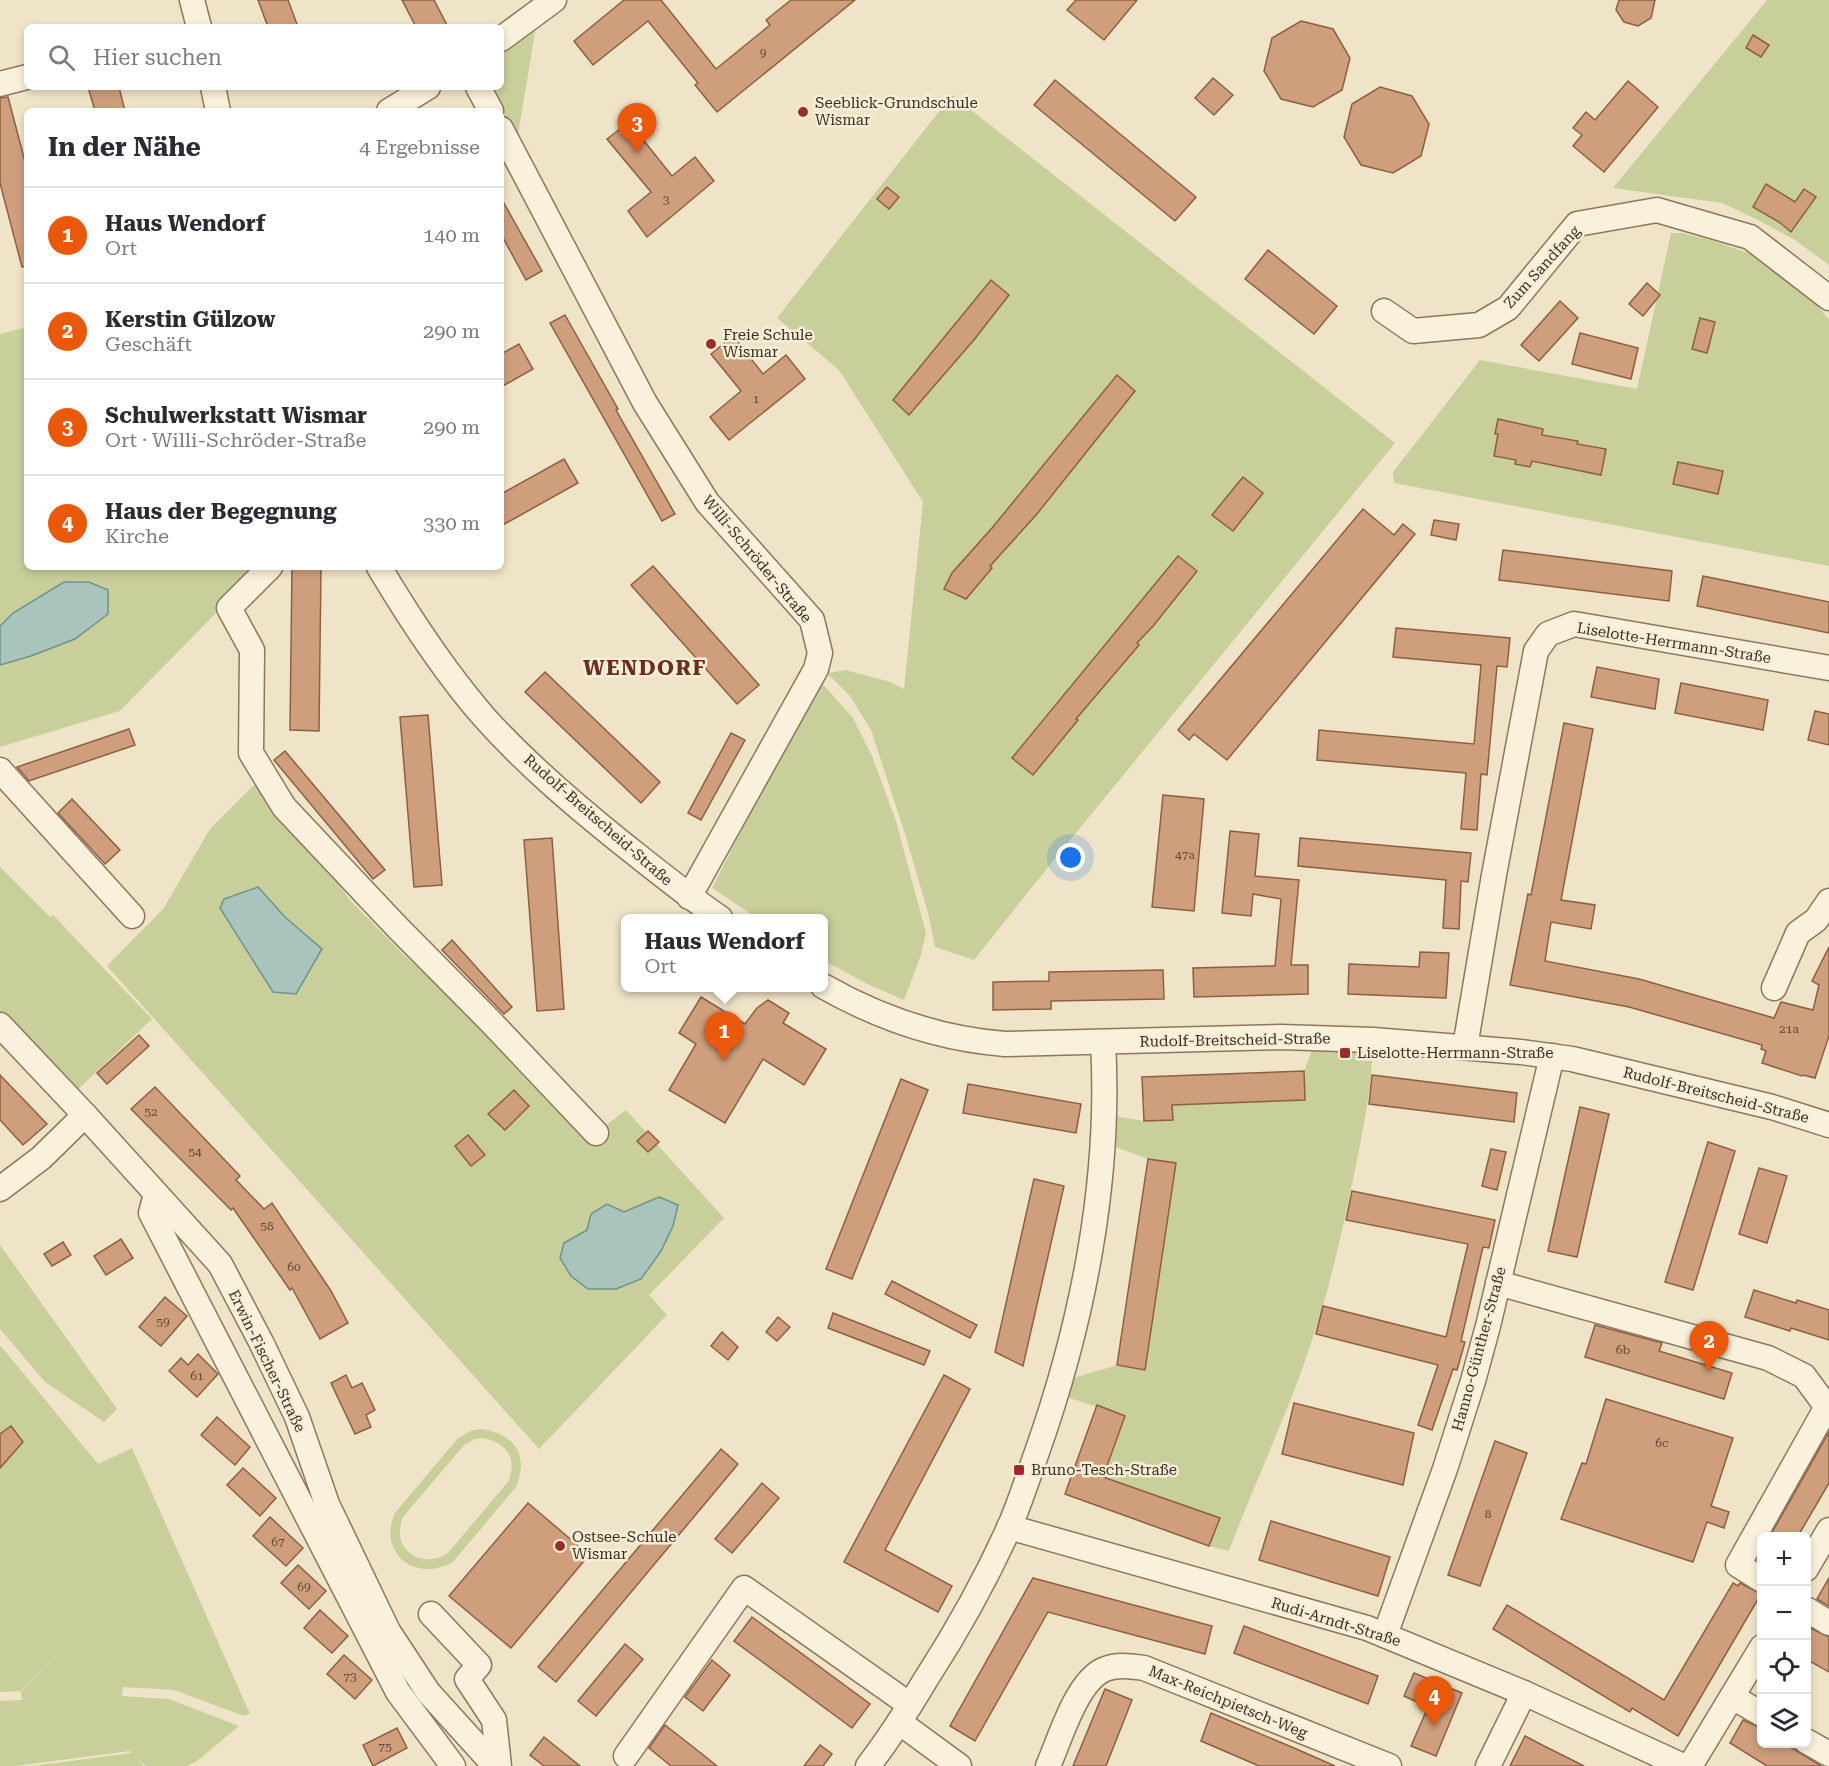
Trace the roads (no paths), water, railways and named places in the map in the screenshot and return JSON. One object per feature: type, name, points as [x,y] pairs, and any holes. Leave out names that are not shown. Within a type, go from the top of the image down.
[{"type":"street","points":[[192,0],[198,24]]},
{"type":"street","points":[[504,37],[554,0]]},
{"type":"street","points":[[0,84],[24,78]]},
{"type":"street","points":[[214,90],[217,108]]},
{"type":"street","points":[[394,108],[423,90]]},
{"type":"street","points":[[480,90],[489,108]]},
{"type":"street","name":"Willi-Schröder-Straße","points":[[504,135],[645,403],[707,502],[812,620],[820,653],[816,669],[689,897]]},
{"type":"street","name":"Zum Sandfang","points":[[1384,311],[1413,331],[1479,325],[1508,308],[1577,224],[1657,210],[1749,237],[1829,298]]},
{"type":"street","points":[[267,570],[229,608],[252,650],[251,753],[284,807],[596,1133]]},
{"type":"street","name":"Rudolf-Breitscheid-Straße","points":[[381,570],[449,672],[484,716],[574,804],[689,897],[714,914]]},
{"type":"street","name":"Liselotte-Herrmann-Straße","points":[[1465,1047],[1494,875],[1536,651],[1548,634],[1574,624],[1829,668]]},
{"type":"street","points":[[0,770],[132,916]]},
{"type":"street","points":[[1774,988],[1798,933],[1816,920],[1829,901]]},
{"type":"street","name":"Rudolf-Breitscheid-Straße","points":[[828,988],[867,1008],[920,1029],[973,1042],[1005,1044],[1305,1038],[1465,1047],[1552,1056],[1827,1118]]},
{"type":"street","name":"Erwin-Fischer-Straße","points":[[0,1025],[220,1264],[297,1417],[327,1504],[388,1631],[428,1692],[496,1766]]},
{"type":"street","points":[[868,1766],[904,1714],[978,1592],[1009,1527],[1057,1394],[1084,1281],[1100,1179],[1105,1074],[1103,1042]]},
{"type":"street","name":"Hanno-Günther-Straße","points":[[1384,1635],[1454,1441],[1488,1326],[1552,1056]]},
{"type":"street","points":[[0,1189],[41,1158],[85,1115]]},
{"type":"street","points":[[156,1194],[151,1213],[392,1681],[453,1766]]},
{"type":"street","points":[[1498,1283],[1768,1358],[1804,1376],[1828,1407],[1738,1565],[1757,1577]]},
{"type":"street","name":"Rudi-Arndt-Straße","points":[[1009,1527],[1384,1635],[1524,1693],[1683,1766]]},
{"type":"street","points":[[1811,1561],[1829,1530]]},
{"type":"street","points":[[626,1756],[744,1588],[904,1714],[959,1766]]},
{"type":"street","points":[[1811,1612],[1829,1623]]},
{"type":"street","points":[[431,1614],[479,1665],[467,1679],[494,1720],[496,1766]]},
{"type":"street","points":[[1690,1766],[1757,1654]]},
{"type":"street","name":"Max-Reichpietsch-Weg","points":[[1048,1766],[1075,1702],[1086,1684],[1102,1670],[1121,1665],[1144,1668],[1389,1766]]},
{"type":"street","points":[[1488,1766],[1524,1693]]},
{"type":"street","points":[[1732,1697],[1757,1712]]},
{"type":"street","points":[[1811,1744],[1829,1754]]},
{"type":"water","points":[[64,582],[89,582],[108,590],[108,614],[75,639],[0,665],[0,626],[13,613]]},
{"type":"water","points":[[258,887],[285,917],[322,949],[296,994],[273,992],[220,908],[224,899]]},
{"type":"water","points":[[659,1197],[678,1205],[673,1226],[661,1251],[641,1279],[616,1289],[588,1289],[571,1276],[560,1258],[564,1243],[587,1230],[591,1214],[607,1204],[624,1212]]},
{"type":"place","name":"Seeblick-Grundschule Wismar","points":[[803,112]]},
{"type":"place","name":"Schulwerkstatt Wismar","points":[[637,153]]},
{"type":"place","name":"Freie Schule Wismar","points":[[711,344]]},
{"type":"place","name":"Liselotte-Herrmann-Straße","points":[[1345,1053]]},
{"type":"place","name":"Haus Wendorf","points":[[724,1061]]},
{"type":"place","name":"Kerstin Gülzow","points":[[1709,1371]]},
{"type":"place","name":"Bruno-Tesch-Straße","points":[[1019,1470]]},
{"type":"place","name":"Ostsee-Schule Wismar","points":[[560,1546]]},
{"type":"place","name":"Haus der Begegnung","points":[[1434,1726]]},
{"type":"district","name":"WENDORF","points":[[645,668]]}]
